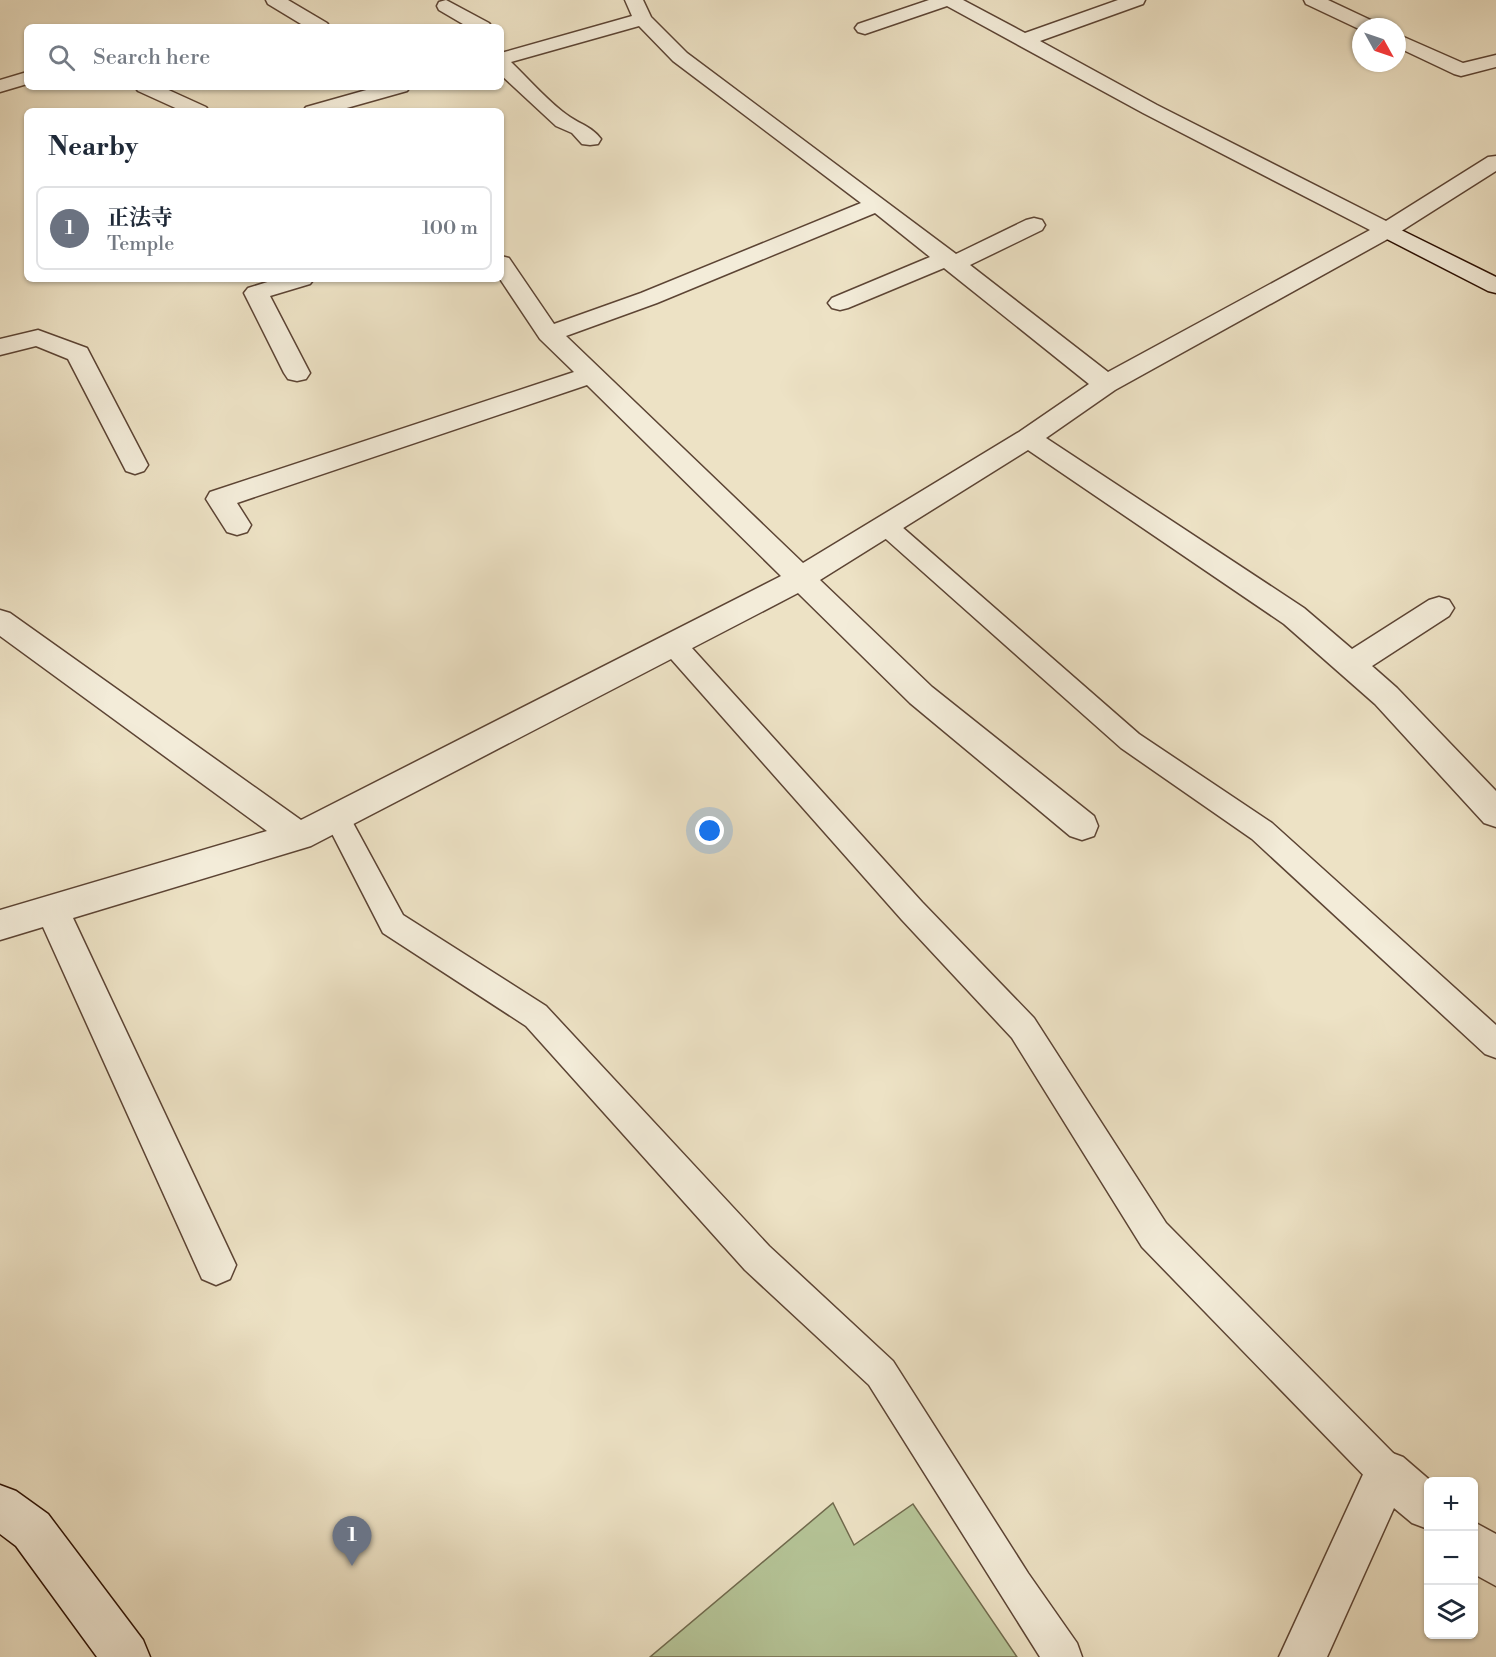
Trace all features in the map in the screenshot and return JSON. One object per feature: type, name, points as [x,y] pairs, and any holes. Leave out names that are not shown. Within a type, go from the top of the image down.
[{"type":"street","points":[[275,0],[315,24]]},
{"type":"street","points":[[865,28],[948,0],[1496,286]]},
{"type":"street","points":[[1023,41],[1136,0]]},
{"type":"street","points":[[1313,0],[1352,18]]},
{"type":"street","points":[[446,6],[477,24]]},
{"type":"street","points":[[504,58],[641,6],[680,57],[877,204],[1106,384]]},
{"type":"street","points":[[504,41],[524,52]]},
{"type":"street","points":[[1406,44],[1461,70],[1496,62]]},
{"type":"street","points":[[504,67],[563,122],[579,129],[590,139]]},
{"type":"street","points":[[0,86],[24,79]]},
{"type":"street","points":[[159,90],[193,108]]},
{"type":"street","points":[[329,108],[397,94]]},
{"type":"street","points":[[0,925],[299,836],[337,818],[800,579],[1028,438],[1106,384],[1489,174]]},
{"type":"street","points":[[549,334],[649,298],[877,204]]},
{"type":"street","points":[[840,303],[950,262],[1034,225]]},
{"type":"street","points":[[504,267],[549,334],[800,579],[921,695],[1082,826]]},
{"type":"street","points":[[293,282],[256,293],[297,374]]},
{"type":"street","points":[[0,347],[38,338],[78,354],[135,465]]},
{"type":"street","points":[[237,525],[220,500],[592,375]]},
{"type":"street","points":[[1028,438],[1294,616],[1386,696],[1496,813]]},
{"type":"street","points":[[1350,664],[1439,608]]},
{"type":"street","points":[[0,621],[299,836]]},
{"type":"street","points":[[52,909],[216,1265]]},
{"type":"street","points":[[1303,1657],[1387,1473],[1424,1504]]},
{"type":"street","points":[[0,1507],[32,1530],[126,1657]]},
{"type":"street","points":[[1478,1549],[1496,1563]]},
{"type":"lane","points":[[886,526],[1130,741],[1262,831],[1496,1044]]},
{"type":"lane","points":[[673,644],[912,911],[1023,1028],[1154,1235],[1387,1473]]},
{"type":"lane","points":[[337,818],[393,924],[536,1016],[757,1258],[880,1373],[1015,1586],[1063,1657]]},
{"type":"green space","points":[[833,1503],[854,1545],[913,1504],[1017,1657],[650,1657]]},
{"type":"place","name":"正法寺","points":[[352,1566]]}]
